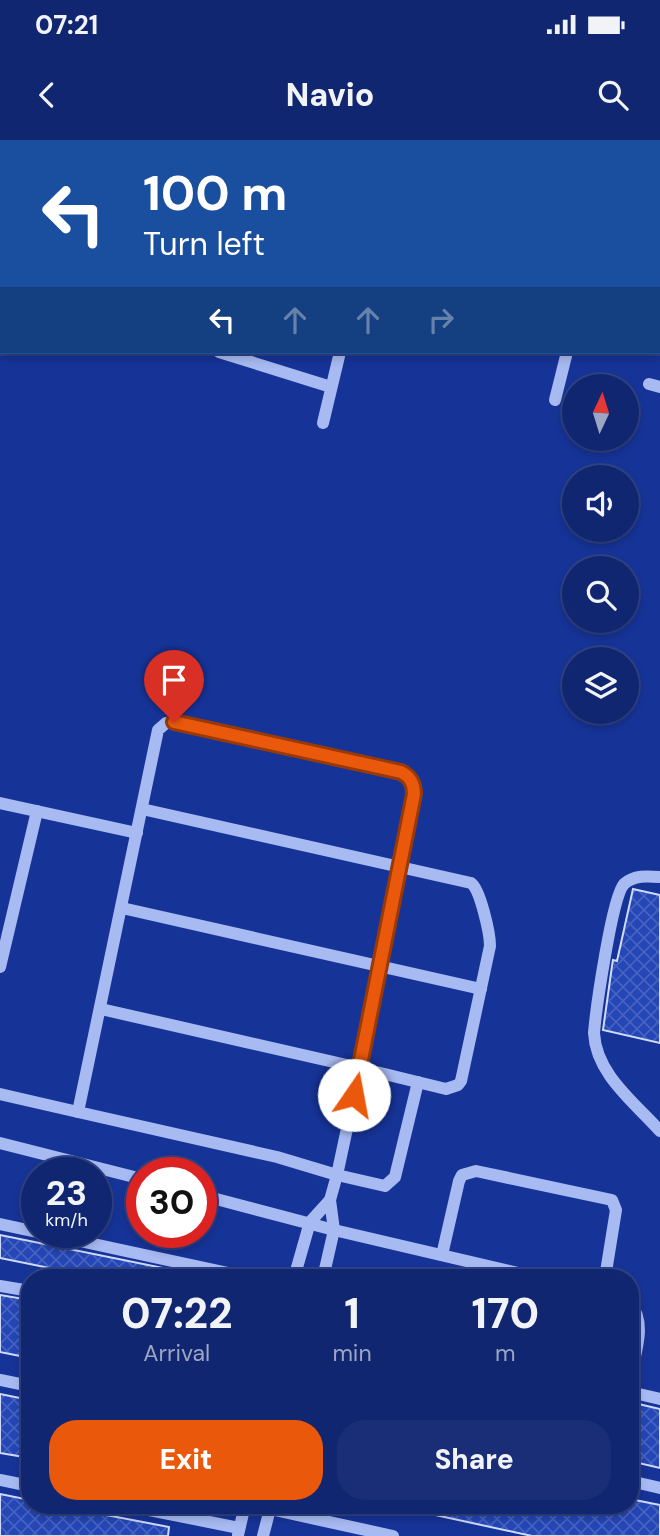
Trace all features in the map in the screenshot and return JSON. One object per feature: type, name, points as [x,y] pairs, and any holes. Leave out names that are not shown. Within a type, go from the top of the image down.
[{"type":"street","points":[[225,354],[331,387]]},
{"type":"street","points":[[323,424],[339,354]]},
{"type":"street","points":[[555,400],[566,354]]},
{"type":"street","points":[[78,1112],[158,730],[166,723],[182,722],[408,775],[414,787],[414,794],[360,1068],[330,1200],[334,1230],[325,1269]]},
{"type":"street","points":[[0,803],[137,833]]},
{"type":"street","points":[[101,1009],[446,1088],[458,1085],[490,946],[491,932],[475,885],[142,809]]},
{"type":"street","points":[[0,967],[37,811]]},
{"type":"street","points":[[660,877],[634,878],[621,889],[612,923],[594,1033],[594,1048],[603,1068],[660,1131]]},
{"type":"street","points":[[122,908],[481,989]]},
{"type":"street","points":[[0,1094],[276,1157],[386,1186],[395,1177],[418,1082]]},
{"type":"street","points":[[0,1143],[126,1175]]},
{"type":"street","points":[[442,1255],[459,1181],[462,1175],[476,1171],[612,1200],[616,1210],[606,1269]]},
{"type":"street","points":[[217,1199],[334,1230],[501,1269]]},
{"type":"street","points":[[297,1269],[310,1222],[330,1200]]},
{"type":"street","points":[[0,1224],[21,1229]]},
{"type":"street","points":[[111,1248],[209,1269]]},
{"type":"street","points":[[0,1286],[21,1290]]},
{"type":"street","points":[[0,1380],[21,1384]]},
{"type":"street","points":[[639,1394],[660,1399]]},
{"type":"street","points":[[0,1480],[21,1484]]},
{"type":"street","points":[[639,1483],[660,1488]]},
{"type":"street","points":[[162,1514],[238,1532],[243,1514]]},
{"type":"street","points":[[263,1536],[268,1514]]},
{"type":"street","points":[[300,1514],[393,1536]]},
{"type":"building","points":[[633,889],[660,895],[660,1043],[603,1030],[613,960],[617,961]]},
{"type":"building","points":[[0,1235],[21,1239],[21,1248],[64,1248],[168,1269],[54,1269],[0,1258]]},
{"type":"building","points":[[0,1295],[21,1298],[21,1356],[0,1352]]},
{"type":"building","points":[[0,1394],[21,1398],[21,1456],[0,1453]]},
{"type":"building","points":[[639,1404],[660,1409],[660,1468],[639,1463]]},
{"type":"building","points":[[0,1494],[21,1498],[21,1514],[101,1514],[169,1527],[168,1536],[0,1536]]},
{"type":"building","points":[[639,1501],[660,1505],[660,1536],[532,1536],[431,1514],[639,1514]]},
{"type":"route","points":[[174,722],[401,772],[411,780],[414,794],[354,1095]]}]
